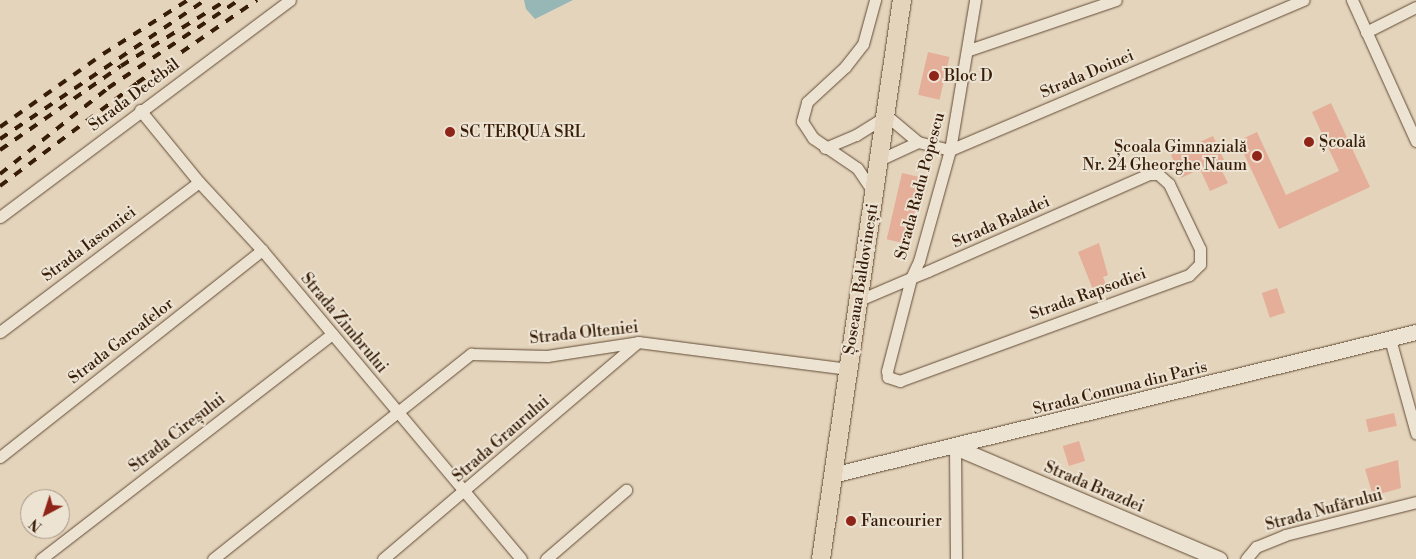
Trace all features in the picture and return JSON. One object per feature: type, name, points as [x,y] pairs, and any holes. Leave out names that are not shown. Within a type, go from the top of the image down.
[{"type":"main road","name":"Șoseaua Baldovinești","points":[[820,559],[857,301],[887,116],[902,0]]},
{"type":"street","name":"Strada Decebal","points":[[0,217],[140,110],[290,0]]},
{"type":"street","points":[[874,193],[856,168],[825,148],[806,132],[802,112],[807,102],[836,76],[860,49],[870,25],[875,0]]},
{"type":"street","name":"Strada Radu Popescu","points":[[888,377],[886,370],[911,278],[919,261],[950,150],[969,50],[976,0]]},
{"type":"street","points":[[969,50],[1116,0]]},
{"type":"street","name":"Strada Doinei","points":[[950,150],[1304,0]]},
{"type":"street","points":[[1352,0],[1416,142]]},
{"type":"street","points":[[1366,32],[1416,7]]},
{"type":"street","name":"Strada Zimbrului","points":[[140,110],[198,182],[262,250],[464,493],[522,559]]},
{"type":"street","points":[[825,148],[856,135],[887,116],[918,142],[950,150]]},
{"type":"street","points":[[879,160],[918,142]]},
{"type":"street","name":"Strada Baladei","points":[[857,301],[1150,174],[1158,174]]},
{"type":"street","name":"Strada Rapsodiei","points":[[888,377],[900,381],[1196,270],[1201,258],[1200,249],[1169,184],[1158,174]]},
{"type":"street","name":"Strada Iasomiei","points":[[0,332],[198,182]]},
{"type":"street","name":"Strada Garoafelor","points":[[0,457],[262,250]]},
{"type":"street","name":"Strada Comuna din Paris","points":[[832,475],[955,447],[1416,332]]},
{"type":"street","name":"Strada Cireșului","points":[[41,559],[332,334]]},
{"type":"street","points":[[1390,339],[1416,433]]},
{"type":"street","name":"Strada Olteniei","points":[[212,559],[471,354],[547,356],[638,342],[848,369]]},
{"type":"street","name":"Strada Graurului","points":[[383,559],[464,493],[638,342]]},
{"type":"street","points":[[955,447],[956,559]]},
{"type":"street","name":"Strada Brazdei","points":[[955,447],[1220,559]]},
{"type":"street","points":[[546,559],[626,490]]},
{"type":"street","name":"Strada Nufărului","points":[[1246,559],[1256,547],[1285,535],[1416,502]]},
{"type":"water","points":[[524,0],[573,0],[535,19],[526,9]]},
{"type":"building","name":"Bloc D","points":[[928,52],[949,57],[940,100],[918,95]]},
{"type":"building","name":"Școala Gimnazială Nr. 24 Gheorghe Naum","points":[[1331,103],[1370,187],[1279,229],[1238,141],[1257,132],[1286,195],[1339,171],[1312,112]]},
{"type":"building","points":[[1213,136],[1225,162],[1219,165],[1228,183],[1210,191],[1200,169],[1181,178],[1171,155]]},
{"type":"building","points":[[902,173],[923,178],[908,244],[887,239]]},
{"type":"building","points":[[1099,243],[1108,275],[1103,277],[1107,287],[1094,292],[1078,252]]},
{"type":"building","points":[[1277,288],[1285,313],[1270,318],[1262,293]]},
{"type":"building","points":[[1394,413],[1397,426],[1369,432],[1366,420]]},
{"type":"building","points":[[1079,441],[1085,461],[1069,466],[1063,446]]},
{"type":"building","points":[[1398,460],[1401,488],[1373,496],[1365,469]]},
{"type":"railway","points":[[0,127],[103,54],[188,0]]},
{"type":"railway","points":[[0,139],[205,0]]},
{"type":"railway","points":[[0,174],[108,88],[239,0]]},
{"type":"railway","points":[[0,186],[137,83],[257,0]]},
{"type":"railway","points":[[0,150],[121,66],[225,1]]},
{"type":"place","name":"Bloc D","points":[[934,76]]},
{"type":"place","name":"SC TERQUA SRL","points":[[450,132]]},
{"type":"place","name":"Școală","points":[[1309,142]]},
{"type":"place","name":"Școala Gimnazială Nr. 24 Gheorghe Naum","points":[[1257,156]]},
{"type":"place","name":"Fancourier","points":[[851,521]]}]
